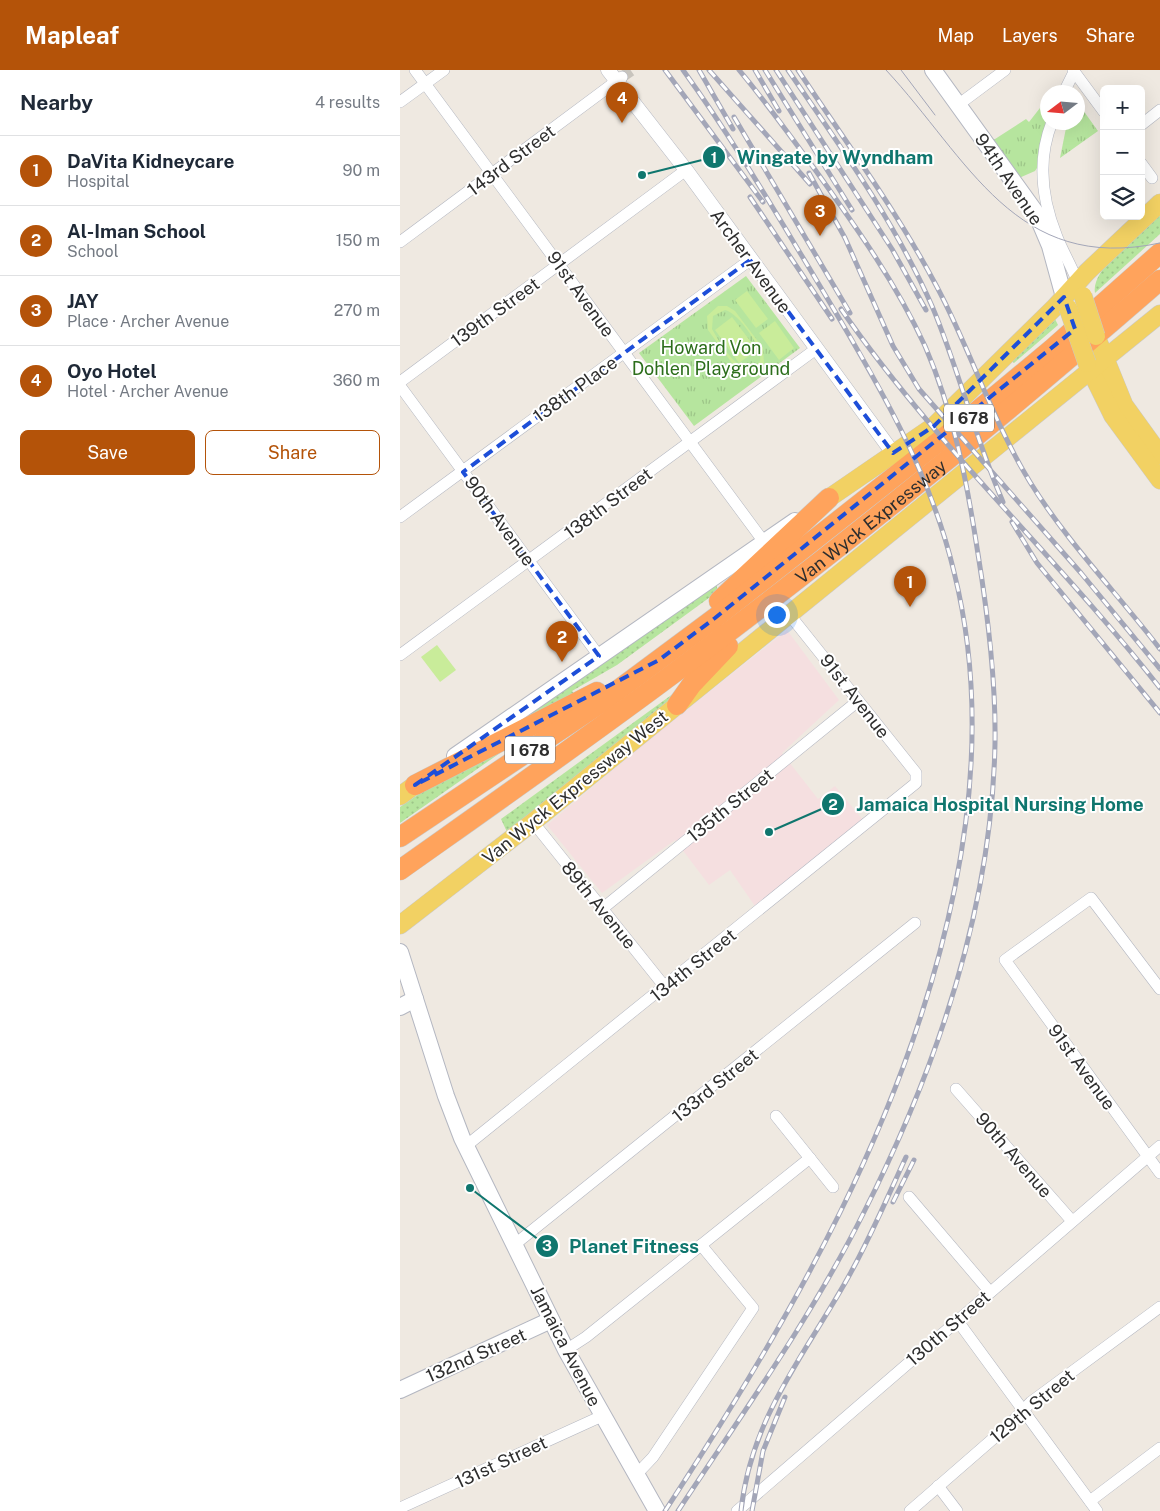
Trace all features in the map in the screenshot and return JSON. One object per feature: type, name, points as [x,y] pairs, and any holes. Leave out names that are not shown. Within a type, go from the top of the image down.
[{"type":"highway","name":"Van Wyck Expressway","points":[[400,837],[573,721],[687,639],[975,413],[1052,349],[1160,253]]},
{"type":"highway","name":"Van Wyck Expressway","points":[[400,870],[639,700],[777,595],[1008,410],[1160,280]]},
{"type":"highway","points":[[687,639],[720,600],[829,498]]},
{"type":"highway","points":[[677,705],[692,684],[724,650],[759,620],[777,595]]},
{"type":"highway","points":[[407,790],[659,660]]},
{"type":"main road","name":"94th Avenue","points":[[934,70],[1036,213],[1050,246],[1066,303]]},
{"type":"main road","name":"Van Wyck Expressway","points":[[407,790],[934,426],[1080,290],[1160,203]]},
{"type":"main road","points":[[1080,290],[1103,355],[1124,405],[1160,455]]},
{"type":"main road","points":[[1066,303],[1089,368],[1112,416],[1160,480]]},
{"type":"main road","name":"Van Wyck Expressway","points":[[749,646],[1103,355],[1160,314]]},
{"type":"main road","name":"Van Wyck Expressway West","points":[[400,925],[533,822],[749,646]]},
{"type":"main road","name":"Jamaica Avenue","points":[[400,952],[446,1096],[466,1146],[566,1350],[657,1511]]},
{"type":"main road","points":[[400,1007],[415,999]]},
{"type":"main road","name":"132nd Street","points":[[400,1390],[552,1320]]},
{"type":"street","name":"91st Avenue","points":[[415,70],[764,542]]},
{"type":"street","points":[[400,102],[444,70]]},
{"type":"street","points":[[958,104],[1005,70]]},
{"type":"street","points":[[1067,85],[1074,71],[1100,107]]},
{"type":"street","name":"Archer Avenue","points":[[616,76],[893,453]]},
{"type":"street","name":"143rd Street","points":[[400,242],[492,174],[616,76]]},
{"type":"street","points":[[1145,122],[1160,110]]},
{"type":"street","name":"94th Avenue","points":[[1050,130],[1044,155],[1044,197],[1057,237],[1080,290]]},
{"type":"street","points":[[1145,168],[1152,178]]},
{"type":"street","name":"139th Street","points":[[400,382],[686,170]]},
{"type":"street","name":"138th Place","points":[[400,517],[750,260]]},
{"type":"street","name":"138th Street","points":[[400,655],[816,349]]},
{"type":"street","name":"90th Avenue","points":[[400,386],[599,656]]},
{"type":"street","name":"91st Avenue","points":[[789,614],[916,773],[917,780]]},
{"type":"street","name":"135th Street","points":[[602,908],[858,701]]},
{"type":"street","name":"134th Street","points":[[466,1146],[914,786],[917,780]]},
{"type":"street","name":"89th Avenue","points":[[533,822],[665,987]]},
{"type":"street","name":"91st Avenue","points":[[1160,989],[1091,898],[1005,960],[1160,1173]]},
{"type":"street","name":"133rd Street","points":[[514,1245],[915,923]]},
{"type":"street","name":"90th Avenue","points":[[956,1088],[1072,1221]]},
{"type":"street","points":[[776,1116],[833,1186]]},
{"type":"street","name":"130th Street","points":[[737,1511],[1160,1146]]},
{"type":"street","points":[[566,1350],[581,1341],[810,1158]]},
{"type":"street","points":[[909,1197],[990,1292]]},
{"type":"street","points":[[636,1475],[653,1457],[753,1308],[701,1245]]},
{"type":"street","name":"129th Street","points":[[910,1511],[1010,1424],[1021,1410],[1160,1307]]},
{"type":"street","points":[[957,1320],[1021,1410],[1097,1511]]},
{"type":"street","name":"131st Street","points":[[400,1508],[602,1416]]},
{"type":"street","points":[[1090,1501],[1160,1448]]},
{"type":"street","points":[[938,1486],[956,1511]]},
{"type":"highlighted area","points":[[750,260],[893,453],[934,426],[1064,297],[1075,329],[715,618],[659,660],[415,785],[599,656],[463,472]]},
{"type":"shaded area","points":[[787,630],[839,700],[782,753],[818,799],[835,786],[863,820],[757,909],[730,870],[709,885],[675,840],[602,893],[547,825],[650,739]]},
{"type":"green space","points":[[1040,108],[1040,130],[1046,130],[1039,165],[1035,171],[1019,178],[992,141],[1026,119],[1029,122]]},
{"type":"green space","points":[[1085,113],[1098,131],[1060,158],[1066,130],[1085,130]]},
{"type":"green space","points":[[1160,213],[1160,234],[1095,293],[1096,283],[1109,261]]},
{"type":"green space","name":"Howard Von Dohlen Playground","points":[[746,276],[800,348],[694,426],[639,353]]},
{"type":"green space","points":[[747,291],[768,319],[756,328],[735,300]]},
{"type":"green space","points":[[718,306],[727,306],[735,311],[763,348],[764,364],[754,373],[747,374],[737,370],[708,330],[707,316]],"holes":[[[725,310],[730,312],[748,331],[758,348],[760,361],[754,367],[747,368],[733,359],[726,352],[712,329],[713,316]]]},
{"type":"green space","points":[[732,317],[757,350],[739,363],[715,330]]},
{"type":"green space","points":[[1055,319],[1058,325],[1014,363],[1012,361]]},
{"type":"green space","points":[[775,321],[794,348],[779,360],[759,333]]},
{"type":"green space","points":[[717,582],[717,592],[617,665],[572,691],[575,695],[500,731]]},
{"type":"green space","points":[[437,645],[456,670],[440,682],[421,657]]},
{"type":"green space","points":[[681,688],[683,689],[507,832],[501,819]]},
{"type":"green space","points":[[543,723],[400,823],[400,807],[435,783]]},
{"type":"tunnel","points":[[622,77],[632,70]]},
{"type":"tram line","points":[[886,70],[971,172],[1000,202],[1031,225],[1068,242],[1110,248],[1160,243]]},
{"type":"tram line","points":[[901,70],[935,115]]},
{"type":"railway","points":[[665,70],[763,202]]},
{"type":"railway","points":[[665,1511],[712,1438],[800,1289],[840,1212],[876,1134],[908,1054],[934,972],[955,887],[967,809],[972,730],[968,650],[962,611],[943,531],[929,492],[894,416],[854,343],[765,195],[683,70]]},
{"type":"railway","points":[[699,70],[733,129]]},
{"type":"railway","points":[[709,70],[810,184]]},
{"type":"railway","points":[[678,1511],[775,1365],[843,1253],[890,1159],[914,1102],[956,986],[971,926],[984,866],[992,805],[995,743],[991,648],[974,527],[952,422],[935,371],[914,323],[875,256],[816,171],[739,70]]},
{"type":"railway","points":[[755,70],[779,111]]},
{"type":"railway","points":[[765,70],[852,210]]},
{"type":"railway","points":[[776,70],[892,249],[926,310]]},
{"type":"railway","points":[[788,70],[866,185],[917,275],[942,330],[984,453],[1003,502]]},
{"type":"railway","points":[[798,70],[888,204],[937,287],[961,336],[1004,434],[1030,482],[1060,526],[1160,649]]},
{"type":"railway","points":[[734,117],[850,313]]},
{"type":"railway","points":[[809,173],[845,238],[893,346],[919,389],[1081,573],[1160,669]]},
{"type":"railway","points":[[750,197],[832,319]]},
{"type":"railway","points":[[841,309],[916,407],[1121,640],[1160,688]]},
{"type":"railway","points":[[1012,522],[1037,563],[1160,713]]},
{"type":"railway","points":[[741,1511],[747,1477],[756,1445],[768,1415],[858,1260],[906,1157]]},
{"type":"railway","points":[[893,1202],[914,1160]]},
{"type":"railway","points":[[752,1511],[763,1451],[785,1397]]},
{"type":"place","name":"Oyo Hotel","points":[[622,123]]},
{"type":"place","name":"Wingate by Wyndham","points":[[642,175]]},
{"type":"place","name":"JAY","points":[[820,236]]},
{"type":"place","name":"DaVita Kidneycare","points":[[910,607]]},
{"type":"place","name":"Al-Iman School","points":[[562,662]]},
{"type":"place","name":"Jamaica Hospital Nursing Home","points":[[769,832]]},
{"type":"place","name":"Planet Fitness","points":[[470,1188]]}]
